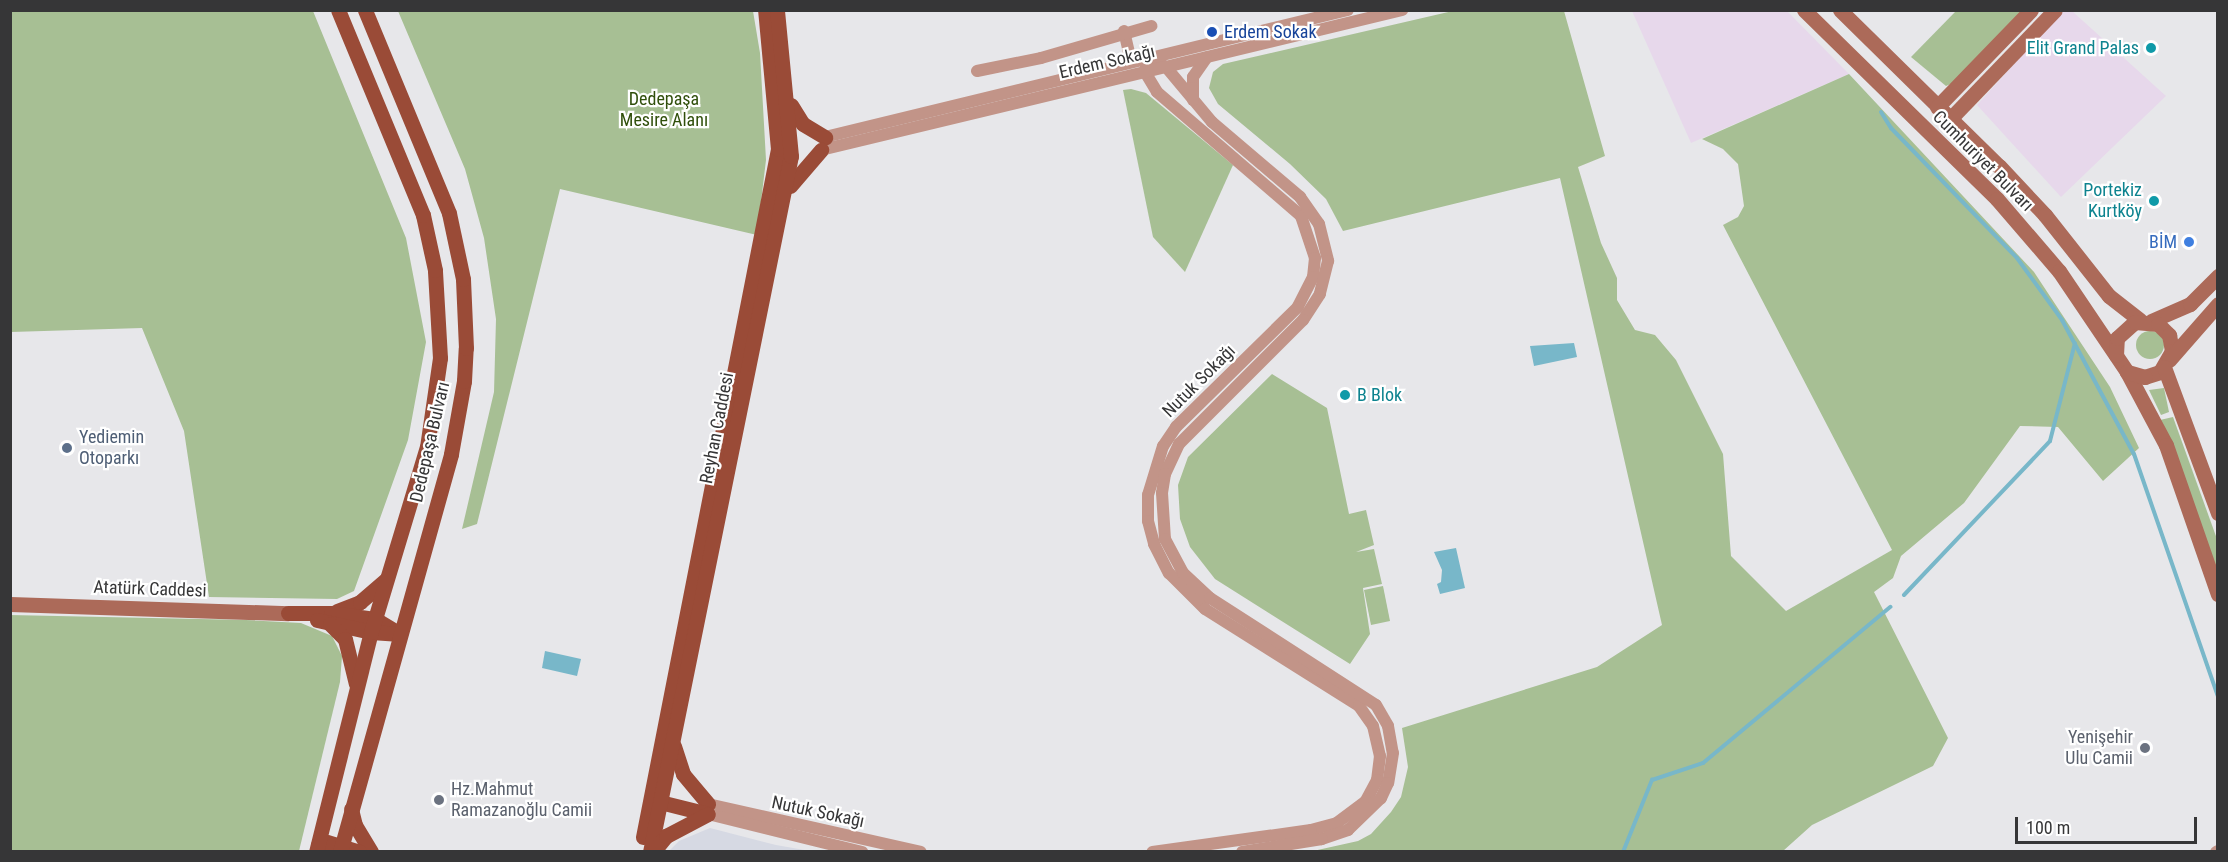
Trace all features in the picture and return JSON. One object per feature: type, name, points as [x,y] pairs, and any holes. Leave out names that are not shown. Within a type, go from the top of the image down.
[{"type":"main road","name":"Dedepaşa Bulvarı","points":[[319,849],[373,626],[418,482],[436,400],[440,358],[437,288],[430,243],[413,185],[338,10]]},
{"type":"main road","name":"Dedepaşa Bulvarı","points":[[341,848],[459,420],[464,381],[465,309],[446,203],[365,10]]},
{"type":"main road","name":"Reyhan Caddesi","points":[[765,10],[787,150]]},
{"type":"main road","name":"Reyhan Caddesi","points":[[652,852],[658,796],[673,744],[783,202],[788,100],[777,10]]},
{"type":"main road","points":[[788,100],[803,124],[823,143]]},
{"type":"main road","points":[[640,852],[658,796],[787,150],[823,143]]},
{"type":"main road","points":[[783,202],[797,174],[823,143]]},
{"type":"main road","points":[[329,617],[360,602],[386,579]]},
{"type":"main road","points":[[288,613],[329,617],[400,634]]},
{"type":"main road","points":[[329,617],[345,639],[357,692]]},
{"type":"main road","points":[[673,744],[683,774],[708,809]]},
{"type":"main road","points":[[658,796],[708,809]]},
{"type":"main road","points":[[351,806],[355,825],[371,852]]},
{"type":"main road","points":[[652,852],[666,836],[708,809]]},
{"type":"main road","points":[[319,849],[327,842],[359,852]]},
{"type":"street","name":"Erdem Sokağı","points":[[823,143],[1131,61],[1348,10]]},
{"type":"street","name":"Erdem Sokağı","points":[[823,143],[1145,72],[1402,10]]},
{"type":"street","name":"Cumhuriyet Bulvarı","points":[[1804,10],[1997,199],[2059,271],[2127,372],[2166,445],[2217,594]]},
{"type":"street","name":"Cumhuriyet Bulvarı","points":[[1840,10],[2045,215],[2109,296],[2169,335],[2172,351],[2167,363],[2217,513]]},
{"type":"street","points":[[1929,134],[2031,10]]},
{"type":"street","points":[[1945,114],[2055,10]]},
{"type":"street","points":[[977,71],[1041,58],[1124,31],[1151,26]]},
{"type":"street","points":[[1124,31],[1131,61]]},
{"type":"street","name":"Nutuk Sokağı","points":[[1148,57],[1166,67],[1193,101],[1312,212],[1324,236],[1328,272],[1315,305],[1303,320],[1179,444],[1171,458],[1162,493],[1165,539],[1183,573],[1210,598],[1376,705],[1388,726],[1393,753],[1381,798],[1348,830],[1322,839],[1242,852]]},
{"type":"street","points":[[1145,72],[1148,57]]},
{"type":"street","points":[[1193,101],[1193,77],[1207,57]]},
{"type":"street","name":"Nutuk Sokağı","points":[[1145,72],[1157,92],[1292,205],[1308,227],[1315,258],[1313,277],[1298,307],[1176,427],[1163,446],[1148,495],[1148,521],[1154,544],[1174,579],[1205,609],[1359,706],[1373,726],[1380,756],[1377,780],[1366,801],[1337,823],[1311,830],[1153,852]]},
{"type":"street","points":[[2116,355],[2117,338],[2122,331],[2190,304],[2217,276]]},
{"type":"street","points":[[2127,372],[2145,377],[2167,363],[2217,304]]},
{"type":"street","name":"Atatürk Caddesi","points":[[10,604],[288,613]]},
{"type":"street","name":"Nutuk Sokağı","points":[[708,809],[862,852]]},
{"type":"street","name":"Nutuk Sokağı","points":[[708,809],[921,852]]},
{"type":"shaded area","points":[[2063,10],[2072,11],[2166,96],[2061,197],[1977,105]]},
{"type":"shaded area","points":[[1632,11],[1787,11],[1849,74],[1691,143]]},
{"type":"shaded area","points":[[710,828],[810,851],[669,851],[679,841]]},
{"type":"green space","points":[[1457,10],[1564,11],[1605,156],[1578,167],[1601,243],[1617,278],[1617,300],[1635,330],[1655,335],[1676,360],[1723,454],[1731,556],[1786,611],[1892,550],[1723,225],[1738,217],[1744,206],[1738,164],[1723,149],[1702,139],[1849,74],[2034,272],[2110,387],[2139,448],[2103,481],[2058,427],[2020,426],[1964,503],[1901,556],[1893,578],[1874,592],[1948,738],[1933,766],[1812,825],[1783,851],[1313,851],[1358,841],[1371,834],[1391,812],[1401,797],[1408,767],[1402,728],[1597,667],[1662,625],[1560,178],[1343,231],[1326,199],[1290,164],[1218,104],[1209,88],[1213,72],[1223,64]]},
{"type":"green space","points":[[10,11],[313,11],[406,238],[426,342],[408,440],[354,591],[337,599],[209,597],[184,431],[142,328],[11,332]]},
{"type":"green space","name":"Dedepaşa Mesire Alanı","points":[[398,11],[753,11],[760,53],[766,160],[757,235],[560,189],[477,524],[462,529],[494,392],[496,319],[484,238],[465,169]]},
{"type":"green space","points":[[1956,11],[2023,11],[1953,83],[1946,86],[1911,57]]},
{"type":"green space","points":[[1131,89],[1146,93],[1233,165],[1185,272],[1153,237],[1123,90]]},
{"type":"green space","points":[[2150,331],[2160,335],[2164,345],[2160,355],[2150,359],[2140,355],[2136,345],[2140,335]]},
{"type":"green space","points":[[1272,374],[1327,408],[1349,514],[1366,510],[1374,545],[1356,552],[1374,549],[1382,584],[1363,588],[1370,634],[1350,664],[1215,579],[1190,547],[1180,519],[1178,485],[1188,457]]},
{"type":"green space","points":[[2164,388],[2169,412],[2161,415],[2149,390]]},
{"type":"green space","points":[[2173,417],[2217,539],[2217,574],[2160,420]]},
{"type":"green space","points":[[1383,586],[1390,621],[1371,625],[1364,590]]},
{"type":"green space","points":[[10,615],[301,623],[332,636],[342,656],[340,682],[299,851],[11,851]]},
{"type":"water","points":[[1574,343],[1577,357],[1534,366],[1530,346]]},
{"type":"water","points":[[1456,548],[1465,588],[1440,594],[1437,584],[1441,582],[1442,570],[1434,552]]},
{"type":"water","points":[[545,651],[581,659],[577,676],[542,668]]},
{"type":"waterway","points":[[1881,112],[1891,128],[2017,258],[2062,320],[2134,454],[2218,696]]},
{"type":"waterway","points":[[1904,595],[2050,441],[2075,343]]},
{"type":"waterway","points":[[1623,852],[1652,780],[1703,763],[1890,607]]},
{"type":"place","name":"Erdem Sokak","points":[[1212,32]]},
{"type":"place","name":"Elit Grand Palas","points":[[2151,48]]},
{"type":"place","name":"Portekiz Kurtköy","points":[[2154,201]]},
{"type":"place","name":"BİM","points":[[2189,242]]},
{"type":"place","name":"B Blok","points":[[1345,395]]},
{"type":"place","name":"Yediemin Otoparkı","points":[[67,448]]},
{"type":"place","name":"Yenişehir Ulu Camii","points":[[2145,748]]},
{"type":"place","name":"Hz.Mahmut Ramazanoğlu Camii","points":[[439,800]]}]
